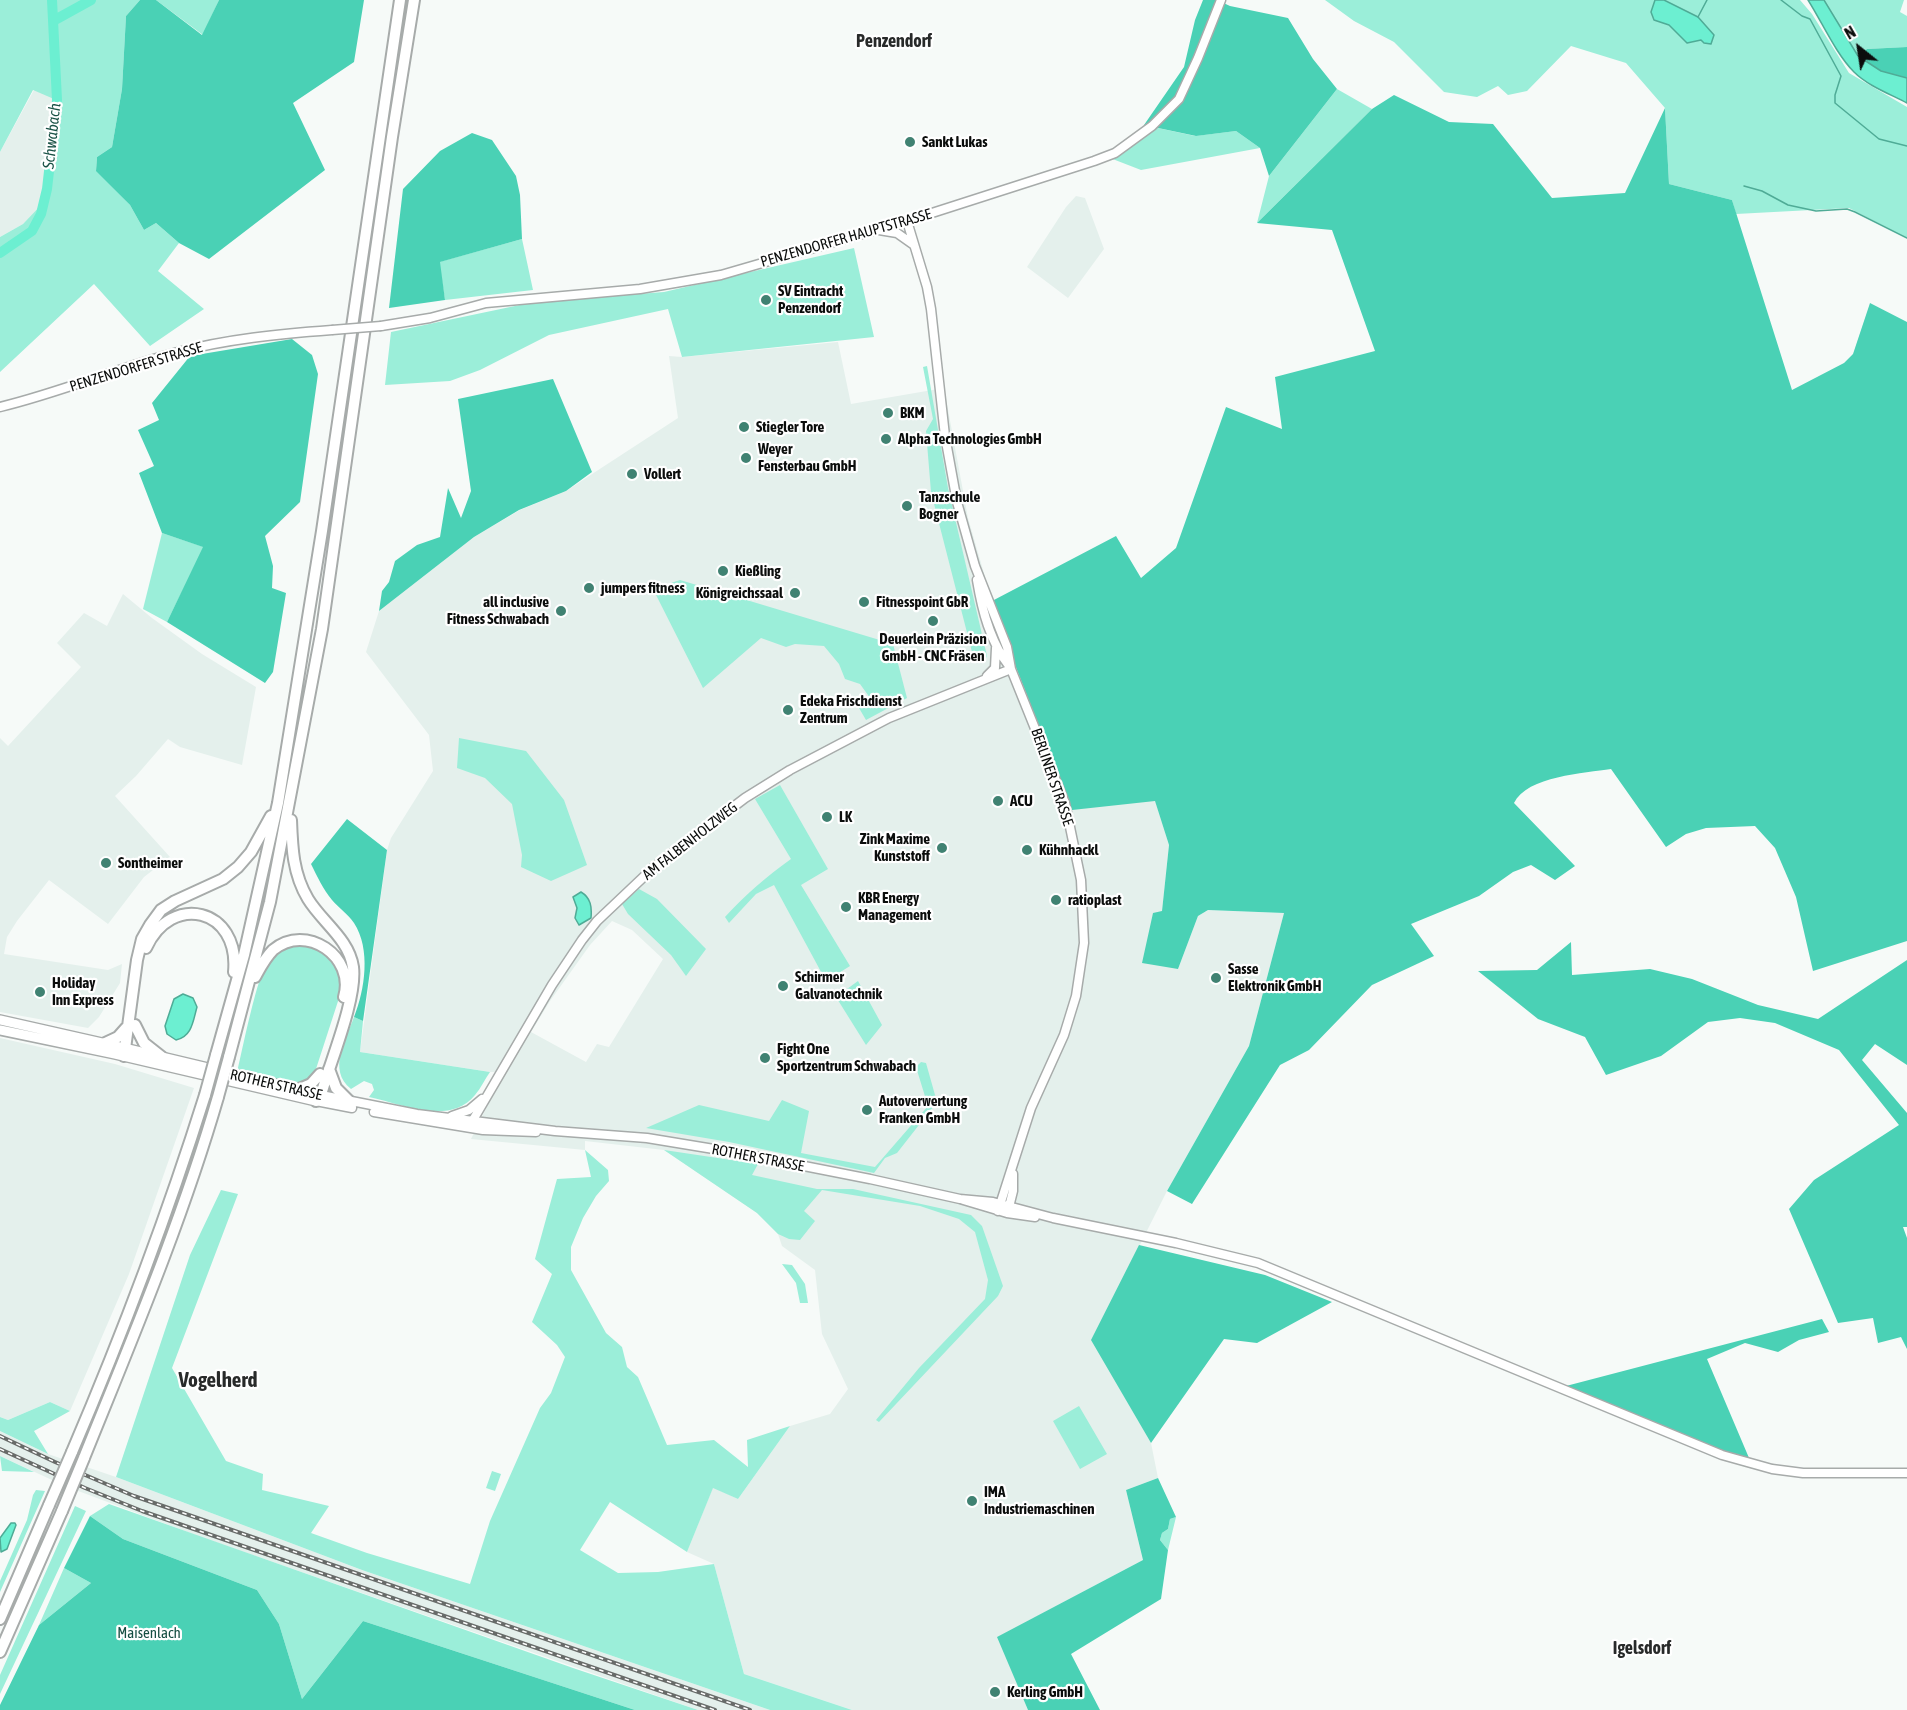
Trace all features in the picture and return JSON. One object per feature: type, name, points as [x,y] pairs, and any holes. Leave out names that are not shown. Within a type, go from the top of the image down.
[{"type":"highway","points":[[0,1619],[72,1452],[142,1278],[181,1171],[205,1095],[246,945],[278,803],[319,553],[400,0]]},
{"type":"highway","points":[[0,1652],[62,1511],[159,1273],[197,1165],[247,995],[270,902],[322,629],[392,137],[414,0]]},
{"type":"highway","points":[[290,801],[293,855],[298,879],[312,906],[345,946],[352,965],[351,995],[324,1071],[311,1084],[297,1090]]},
{"type":"highway","points":[[163,1058],[144,1043],[132,1025],[137,960],[142,939],[161,910],[175,901],[224,879],[238,867],[251,852],[278,803]]},
{"type":"highway","points":[[125,1051],[146,948],[150,938],[160,926],[171,919],[183,914],[200,915],[215,920],[226,930],[232,942],[235,963],[232,996]]},
{"type":"highway","points":[[247,995],[267,957],[284,943],[293,940],[312,940],[334,955],[343,970],[345,992],[317,1097]]},
{"type":"highway","points":[[103,1044],[118,1037],[132,1025]]},
{"type":"highway","points":[[324,1071],[350,1102]]},
{"type":"main road","name":"PENZENDORFER HAUPTSTRASSE","points":[[381,326],[430,318],[486,303],[640,289],[721,275],[907,221],[1115,153],[1152,126],[1179,99],[1221,0]]},
{"type":"main road","name":"BERLINER STRASSE","points":[[907,221],[927,287],[945,436],[957,502],[975,566],[984,614],[996,644],[1011,669],[1065,803],[1081,880],[1084,943],[1076,996],[1056,1057],[1031,1108],[1014,1164],[1004,1208]]},
{"type":"main road","points":[[876,230],[897,233],[914,244]]},
{"type":"main road","name":"PENZENDORFER STRASSE","points":[[0,407],[174,353],[228,341],[280,334],[381,326]]},
{"type":"main road","name":"BERLINER STRASSE","points":[[975,566],[1007,647],[1011,669]]},
{"type":"main road","points":[[977,683],[995,668],[996,644]]},
{"type":"main road","name":"AM FALBENHOLZWEG","points":[[470,1124],[552,985],[582,940],[597,921],[653,868],[746,798],[790,770],[889,718],[1011,669]]},
{"type":"main road","name":"ROTHER STRASSE","points":[[0,1020],[317,1097],[440,1124],[470,1124],[647,1138],[726,1151],[960,1199],[979,1200],[1004,1208],[1176,1243],[1258,1263],[1722,1455],[1751,1464],[1803,1473],[1907,1473]]},
{"type":"main road","name":"ROTHER STRASSE","points":[[0,1030],[163,1058],[297,1090],[317,1097],[470,1124]]},
{"type":"main road","points":[[446,1118],[469,1110],[492,1087]]},
{"type":"shaded area","points":[[0,0],[140,0],[126,16],[122,89],[112,147],[97,157],[96,170],[130,205],[144,230],[156,223],[179,243],[158,271],[204,309],[150,346],[94,284],[0,372],[0,237],[23,224],[41,205],[54,99],[33,90],[0,152]]},
{"type":"shaded area","points":[[156,0],[219,0],[203,35]]},
{"type":"shaded area","points":[[1325,0],[1800,0],[1812,14],[1849,73],[1907,107],[1907,238],[1849,208],[1736,214],[1732,200],[1669,184],[1665,108],[1626,63],[1571,46],[1527,91],[1508,95],[1498,86],[1477,97],[1444,92],[1394,42],[1354,21]]},
{"type":"shaded area","points":[[1655,0],[1664,0],[1698,17],[1714,35],[1711,44],[1701,40],[1687,43],[1669,25],[1654,20],[1651,12]]},
{"type":"shaded area","points":[[1808,0],[1824,0],[1858,56],[1881,71],[1907,78],[1907,103],[1872,86],[1847,65]]},
{"type":"shaded area","points":[[1824,0],[1904,0],[1900,12],[1907,16],[1907,47],[1867,49],[1858,56]]},
{"type":"shaded area","points":[[1337,89],[1372,109],[1257,223],[1269,176]]},
{"type":"shaded area","points":[[34,90],[54,98],[41,205],[23,224],[0,237],[0,152]]},
{"type":"shaded area","points":[[1144,125],[1195,136],[1236,131],[1260,148],[1141,170],[1110,158],[1136,140]]},
{"type":"shaded area","points":[[1076,196],[1085,198],[1104,249],[1068,298],[1027,267],[1066,207]]},
{"type":"shaded area","points":[[522,239],[533,290],[445,300],[439,262]]},
{"type":"shaded area","points":[[854,248],[874,337],[682,357],[668,309],[549,335],[480,370],[450,381],[385,385],[391,332],[534,302],[664,292]]},
{"type":"shaded area","points":[[838,342],[851,404],[944,388],[968,518],[992,601],[1040,727],[1154,797],[1169,845],[1162,911],[1178,969],[1198,916],[1208,910],[1284,913],[1249,1046],[1167,1191],[1092,1340],[1151,1443],[1158,1478],[1126,1490],[1143,1560],[998,1637],[1028,1710],[852,1710],[744,1674],[714,1564],[687,1552],[713,1487],[738,1499],[790,1426],[830,1414],[848,1389],[822,1334],[815,1270],[782,1246],[778,1234],[757,1213],[664,1150],[585,1141],[585,1150],[471,1139],[504,1072],[490,1072],[360,1052],[387,850],[391,838],[433,771],[429,735],[366,652],[379,611],[474,537],[520,510],[566,491],[678,418],[669,356],[682,357]],"holes":[[[612,921],[632,930],[663,959],[609,1047],[597,1044],[586,1062],[531,1032],[590,945]]]},
{"type":"shaded area","points":[[927,366],[948,488],[987,656],[984,663],[973,656],[931,492],[926,431],[933,419],[923,367]]},
{"type":"shaded area","points":[[162,533],[204,547],[167,622],[143,609]]},
{"type":"shaded area","points":[[680,580],[893,644],[907,698],[866,720],[859,708],[873,702],[860,684],[845,679],[839,664],[824,646],[795,644],[786,647],[761,638],[703,688],[653,589]]},
{"type":"shaded area","points":[[123,594],[202,654],[256,687],[242,765],[180,747],[168,739],[115,796],[170,857],[144,877],[108,924],[49,880],[7,937],[4,954],[108,970],[122,964],[120,983],[99,1017],[88,1028],[0,1012],[0,738],[8,746],[81,667],[57,643],[84,613],[107,626]]},
{"type":"shaded area","points":[[459,738],[526,751],[564,800],[587,865],[551,881],[521,867],[522,855],[512,804],[485,778],[457,768]]},
{"type":"shaded area","points":[[780,785],[828,869],[801,885],[850,966],[826,981],[774,885],[756,894],[729,923],[725,917],[740,901],[791,859],[755,799]]},
{"type":"shaded area","points":[[639,889],[657,899],[706,949],[686,976],[671,955],[628,914],[622,904]]},
{"type":"shaded area","points":[[581,892],[589,900],[591,918],[579,925],[575,918],[577,908],[573,897]]},
{"type":"shaded area","points":[[303,943],[330,955],[341,977],[341,992],[315,1072],[306,1082],[297,1085],[237,1073],[255,995],[265,966],[269,959],[277,953]]},
{"type":"shaded area","points":[[858,981],[882,1025],[866,1045],[836,997]]},
{"type":"shaded area","points":[[183,994],[193,998],[197,1007],[189,1032],[176,1040],[167,1034],[165,1026],[174,999]]},
{"type":"shaded area","points":[[354,1017],[363,1021],[360,1052],[490,1072],[475,1095],[464,1105],[452,1110],[424,1110],[369,1097],[374,1090],[372,1084],[364,1081],[351,1089],[340,1073],[340,1054]]},
{"type":"shaded area","points":[[0,1038],[115,1064],[194,1088],[129,1274],[70,1411],[50,1402],[8,1420],[0,1417]]},
{"type":"shaded area","points":[[921,1062],[926,1063],[937,1102],[897,1153],[885,1158],[874,1173],[729,1142],[646,1128],[699,1105],[769,1121],[782,1100],[809,1111],[801,1153],[875,1167],[928,1106],[916,1067]]},
{"type":"shaded area","points":[[585,1150],[608,1170],[609,1181],[596,1196],[583,1218],[571,1247],[571,1270],[606,1333],[622,1347],[627,1367],[638,1377],[667,1445],[714,1440],[748,1467],[747,1440],[790,1426],[738,1499],[713,1488],[687,1552],[610,1502],[580,1550],[618,1573],[658,1572],[714,1564],[744,1674],[852,1710],[770,1710],[362,1570],[116,1477],[190,1255],[221,1190],[238,1194],[172,1368],[226,1461],[263,1474],[262,1490],[329,1506],[311,1533],[367,1553],[470,1584],[490,1521],[540,1408],[551,1393],[565,1357],[557,1345],[532,1322],[552,1274],[535,1259],[557,1179],[591,1177]]},
{"type":"shaded area","points":[[664,1150],[758,1164],[752,1175],[817,1189],[853,1189],[971,1215],[982,1226],[1003,1286],[998,1296],[879,1422],[876,1420],[919,1368],[985,1299],[988,1280],[975,1232],[959,1219],[920,1206],[822,1190],[804,1211],[815,1221],[800,1240],[789,1239],[778,1234],[757,1213]]},
{"type":"shaded area","points":[[782,1264],[792,1265],[805,1284],[808,1303],[800,1303],[796,1283]]},
{"type":"shaded area","points":[[50,1402],[70,1411],[34,1431],[48,1454],[0,1431],[0,1417],[8,1420]]},
{"type":"shaded area","points":[[1079,1406],[1107,1454],[1080,1469],[1053,1421]]},
{"type":"shaded area","points":[[0,1431],[48,1454],[116,1477],[362,1570],[770,1710],[698,1710],[198,1536],[65,1486],[0,1456]]},
{"type":"shaded area","points":[[0,1456],[34,1472],[2,1471]]},
{"type":"shaded area","points":[[492,1471],[501,1474],[495,1491],[486,1488]]},
{"type":"shaded area","points":[[36,1490],[45,1491],[0,1592],[0,1581],[27,1520]]},
{"type":"shaded area","points":[[109,1504],[698,1710],[635,1710],[363,1621],[302,1699],[279,1624],[257,1590],[123,1539],[90,1516]]},
{"type":"shaded area","points":[[75,1506],[86,1511],[0,1694],[0,1675]]},
{"type":"shaded area","points":[[1176,1517],[1168,1550],[1160,1540],[1162,1533],[1168,1529],[1170,1519]]},
{"type":"shaded area","points":[[11,1523],[16,1525],[7,1549],[1,1552],[0,1538]]},
{"type":"shaded area","points":[[64,1568],[91,1583],[39,1625]]},
{"type":"green space","points":[[140,0],[156,0],[202,35],[219,0],[364,0],[354,62],[293,103],[325,170],[209,259],[179,243],[156,223],[144,230],[130,205],[96,171],[97,157],[112,147],[122,89],[126,16]]},
{"type":"green space","points":[[1203,0],[1217,0],[1230,6],[1288,18],[1313,59],[1337,89],[1269,176],[1260,148],[1236,131],[1196,136],[1144,125],[1184,67],[1195,20]]},
{"type":"green space","points":[[1907,47],[1907,78],[1881,71],[1858,56],[1867,49]]},
{"type":"green space","points":[[1394,95],[1449,122],[1493,124],[1552,198],[1625,193],[1665,108],[1669,184],[1732,200],[1792,390],[1844,363],[1853,354],[1870,303],[1907,322],[1907,941],[1813,971],[1796,897],[1775,848],[1755,826],[1706,828],[1686,834],[1666,847],[1611,769],[1572,774],[1544,781],[1521,794],[1514,803],[1575,866],[1555,880],[1531,865],[1513,872],[1479,896],[1411,924],[1434,956],[1372,985],[1309,1050],[1280,1065],[1192,1204],[1167,1191],[1249,1046],[1284,913],[1208,910],[1198,916],[1178,969],[1142,963],[1153,913],[1162,911],[1169,845],[1155,801],[1072,810],[992,601],[1116,536],[1141,578],[1176,548],[1226,407],[1282,429],[1275,377],[1375,351],[1332,230],[1257,223],[1372,109]]},
{"type":"green space","points":[[472,133],[492,140],[516,176],[520,195],[522,239],[440,262],[445,300],[389,308],[403,189],[440,151]]},
{"type":"green space","points":[[292,339],[312,355],[318,374],[300,502],[265,536],[273,566],[272,588],[286,593],[273,672],[265,683],[167,622],[203,547],[162,533],[139,473],[154,466],[138,430],[159,420],[152,403],[190,356]]},
{"type":"green space","points":[[553,379],[592,472],[566,491],[519,510],[474,537],[379,611],[382,591],[389,582],[395,561],[417,545],[440,537],[448,488],[461,518],[471,491],[458,399]]},
{"type":"green space","points":[[347,819],[387,850],[363,1021],[354,1017],[363,982],[363,945],[354,923],[329,896],[311,864]]},
{"type":"green space","points":[[1571,942],[1572,975],[1650,969],[1692,979],[1758,1005],[1818,1019],[1907,960],[1907,1065],[1875,1044],[1862,1060],[1907,1113],[1907,1227],[1903,1227],[1907,1238],[1907,1349],[1901,1337],[1878,1343],[1873,1318],[1838,1323],[1789,1209],[1814,1180],[1899,1125],[1839,1050],[1775,1023],[1740,1018],[1708,1022],[1661,1056],[1606,1075],[1585,1037],[1538,1019],[1478,971],[1537,970]]},
{"type":"green space","points":[[1139,1245],[1265,1275],[1332,1302],[1257,1343],[1224,1339],[1151,1443],[1091,1340]]},
{"type":"green space","points":[[1822,1319],[1829,1332],[1799,1340],[1778,1352],[1745,1343],[1707,1359],[1752,1465],[1566,1386]]},
{"type":"green space","points":[[1158,1478],[1176,1517],[1170,1519],[1168,1529],[1162,1533],[1160,1540],[1168,1550],[1161,1599],[1071,1654],[1100,1710],[1028,1710],[997,1637],[1143,1560],[1126,1490]]},
{"type":"green space","name":"Maisenlach","points":[[90,1516],[123,1539],[257,1590],[279,1624],[302,1699],[363,1621],[635,1710],[0,1710],[0,1705],[39,1625],[91,1583],[64,1568]]},
{"type":"waterway","name":"Schwabach","points":[[0,253],[32,231],[41,214],[47,189],[57,100],[52,0]]},
{"type":"waterway","points":[[53,21],[91,0]]},
{"type":"waterway","points":[[1698,17],[1707,0]]},
{"type":"waterway","points":[[1781,0],[1802,16],[1810,19],[1841,76],[1835,103],[1879,139],[1907,146]]},
{"type":"waterway","points":[[1744,186],[1762,191],[1788,205],[1816,211],[1847,209],[1907,238]]},
{"type":"railway","points":[[0,1436],[134,1496],[750,1710]]},
{"type":"railway","points":[[0,1449],[142,1511],[715,1710]]},
{"type":"place","name":"Sankt Lukas","points":[[910,142]]},
{"type":"place","name":"SV Eintracht Penzendorf","points":[[766,300]]},
{"type":"place","name":"BKM","points":[[888,413]]},
{"type":"place","name":"Stiegler Tore","points":[[744,427]]},
{"type":"place","name":"Alpha Technologies GmbH","points":[[886,439]]},
{"type":"place","name":"Weyer Fensterbau GmbH","points":[[746,458]]},
{"type":"place","name":"Vollert","points":[[632,474]]},
{"type":"place","name":"Tanzschule Bogner","points":[[907,506]]},
{"type":"place","name":"Kießling","points":[[723,571]]},
{"type":"place","name":"jumpers fitness","points":[[589,588]]},
{"type":"place","name":"Königreichssaal","points":[[795,593]]},
{"type":"place","name":"Fitnesspoint GbR","points":[[864,602]]},
{"type":"place","name":"all inclusive Fitness Schwabach","points":[[561,611]]},
{"type":"place","name":"Deuerlein Präzision GmbH - CNC Fräsen","points":[[933,621]]},
{"type":"place","name":"Edeka Frischdienst Zentrum","points":[[788,710]]},
{"type":"place","name":"ACU","points":[[998,801]]},
{"type":"place","name":"LK","points":[[827,817]]},
{"type":"place","name":"Zink Maxime Kunststoff","points":[[942,848]]},
{"type":"place","name":"Kühnhackl","points":[[1027,850]]},
{"type":"place","name":"Sontheimer","points":[[106,863]]},
{"type":"place","name":"ratioplast","points":[[1056,900]]},
{"type":"place","name":"KBR Energy Management","points":[[846,907]]},
{"type":"place","name":"Sasse Elektronik GmbH","points":[[1216,978]]},
{"type":"place","name":"Schirmer Galvanotechnik","points":[[783,986]]},
{"type":"place","name":"Holiday Inn Express","points":[[40,992]]},
{"type":"place","name":"Fight One Sportzentrum Schwabach","points":[[765,1058]]},
{"type":"place","name":"Autoverwertung Franken GmbH","points":[[867,1110]]},
{"type":"place","name":"IMA Industriemaschinen","points":[[972,1501]]},
{"type":"place","name":"Kerling GmbH","points":[[995,1692]]},
{"type":"district","name":"Penzendorf","points":[[894,41]]},
{"type":"district","name":"Vogelherd","points":[[218,1380]]},
{"type":"district","name":"Igelsdorf","points":[[1642,1648]]}]
